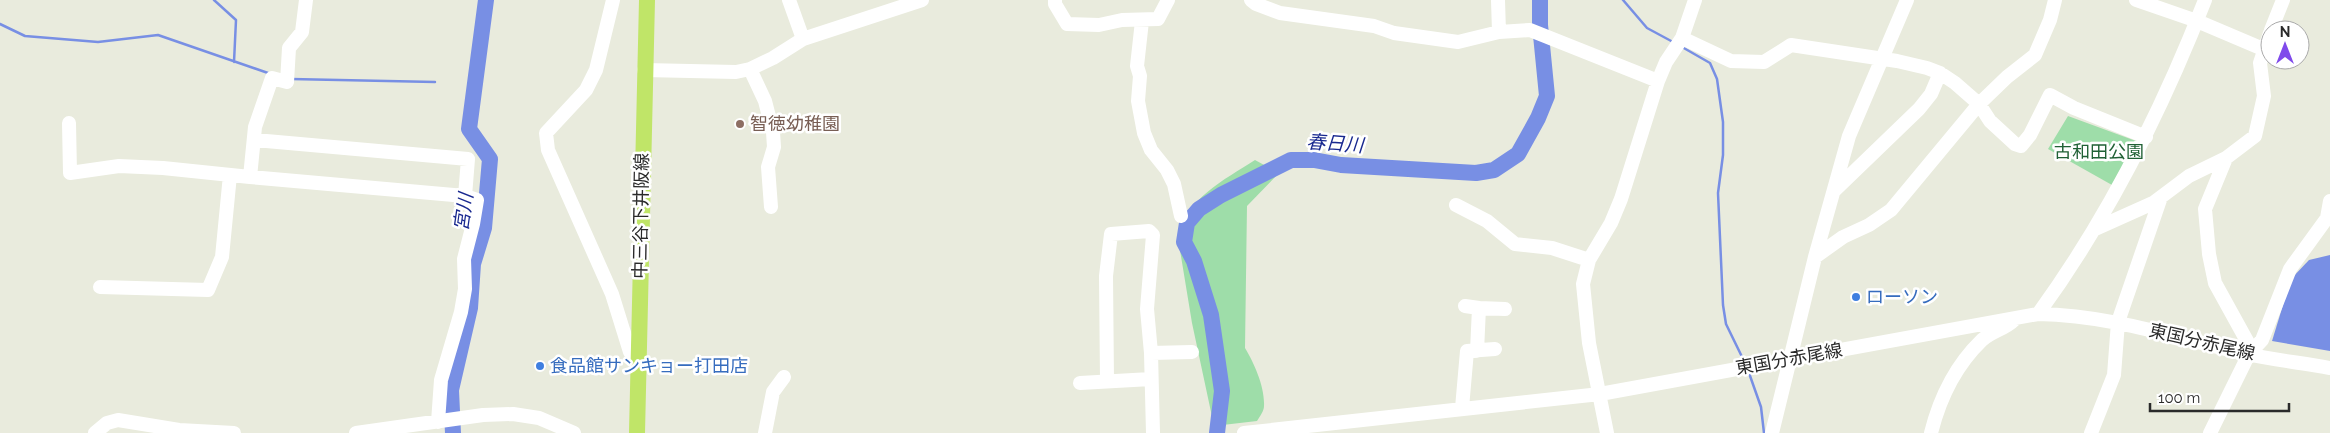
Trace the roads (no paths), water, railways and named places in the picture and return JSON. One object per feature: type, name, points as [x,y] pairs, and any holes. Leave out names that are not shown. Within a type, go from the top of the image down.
[{"type":"main road","name":"中三谷下井阪線","points":[[637,433],[647,0]]},
{"type":"street","points":[[250,178],[255,128],[272,78],[287,82],[289,48],[302,32],[306,0]]},
{"type":"street","points":[[613,0],[596,70],[586,90],[546,133],[548,150],[612,294],[630,352],[638,357]]},
{"type":"street","points":[[789,0],[803,39]]},
{"type":"street","points":[[644,70],[736,72],[750,69],[773,58],[803,39],[922,0]]},
{"type":"street","points":[[1055,0],[1055,4],[1067,24],[1099,25],[1122,20],[1158,19],[1168,0]]},
{"type":"street","points":[[1251,0],[1256,4],[1280,13],[1374,26],[1394,33],[1458,42],[1499,32],[1530,30],[1658,81]]},
{"type":"street","points":[[1498,0],[1499,32]]},
{"type":"street","points":[[1607,433],[1589,343],[1583,284],[1589,260],[1611,223],[1621,199],[1658,81],[1666,62],[1682,38],[1694,0]]},
{"type":"street","points":[[1772,433],[1815,257],[1849,136],[1907,0]]},
{"type":"street","points":[[1815,257],[1843,237],[1868,225],[1891,210],[1980,104],[2035,55],[2050,20],[2055,0]]},
{"type":"street","points":[[2136,0],[2197,20],[2260,48]]},
{"type":"street","points":[[2038,314],[2095,229],[2146,137],[2205,0]]},
{"type":"street","points":[[2275,20],[2283,0]]},
{"type":"street","points":[[1142,20],[1137,66],[1140,76],[1139,110],[1144,134],[1151,150],[1174,184],[1181,216]]},
{"type":"street","points":[[1682,38],[1731,61],[1764,62],[1791,45],[1881,58],[1940,73],[1980,104],[1990,121],[2015,144],[2021,146],[2030,135],[2050,95],[2074,108],[2146,137]]},
{"type":"street","points":[[750,69],[765,101],[773,132],[774,147],[768,167],[771,207]]},
{"type":"street","points":[[2095,229],[2153,203],[2190,176],[2226,158],[2255,136],[2264,96],[2261,70]]},
{"type":"street","points":[[1834,191],[1919,109],[1930,94],[1940,73]]},
{"type":"street","points":[[69,123],[70,173],[119,166],[163,168],[250,178],[465,196],[477,200],[474,224],[464,259],[464,289],[461,312],[441,380],[442,421]]},
{"type":"street","points":[[255,140],[468,159],[465,196]]},
{"type":"street","points":[[2226,158],[2206,209],[2210,254],[2215,283],[2247,341],[2250,354]]},
{"type":"street","points":[[100,287],[208,290],[222,257],[230,175]]},
{"type":"street","points":[[2091,433],[2114,375],[2118,322],[2161,197]]},
{"type":"street","points":[[2210,433],[2250,354],[2262,340],[2290,268],[2327,218],[2330,201]]},
{"type":"street","points":[[1456,205],[1488,221],[1515,244],[1552,248],[1589,260]]},
{"type":"street","points":[[1107,382],[1106,276],[1111,234],[1149,231],[1153,235],[1147,309],[1151,353],[1153,433]]},
{"type":"street","points":[[1464,306],[1505,309]]},
{"type":"street","points":[[1477,351],[1479,308]]},
{"type":"street","name":"東国分赤尾線","points":[[1244,433],[1600,394],[2038,314],[2074,314],[2118,322],[2250,354],[2330,368]]},
{"type":"street","points":[[1931,433],[1937,407],[1953,374],[1962,361],[1984,338],[2008,326],[2017,317]]},
{"type":"street","points":[[1462,408],[1467,351],[1495,349]]},
{"type":"street","points":[[1151,353],[1192,352]]},
{"type":"street","points":[[765,433],[773,392],[784,377]]},
{"type":"street","points":[[1080,383],[1151,379]]},
{"type":"street","points":[[356,433],[460,418],[513,414],[539,418],[574,433]]},
{"type":"street","points":[[95,433],[107,423],[118,420],[179,430],[234,433]]},
{"type":"water","points":[[2330,255],[2330,351],[2272,341],[2291,279],[2309,260]]},
{"type":"waterway","points":[[214,0],[236,20],[234,62]]},
{"type":"waterway","name":"宮川","points":[[453,433],[451,390],[470,308],[473,264],[484,228],[490,159],[469,129],[486,0]]},
{"type":"waterway","name":"春日川","points":[[1217,433],[1222,391],[1211,315],[1194,261],[1184,242],[1187,223],[1199,209],[1221,195],[1291,160],[1314,160],[1341,165],[1476,173],[1494,170],[1518,154],[1538,118],[1547,96],[1540,25],[1540,0]]},
{"type":"waterway","points":[[1623,0],[1647,28],[1673,42]]},
{"type":"waterway","points":[[0,24],[25,36],[98,42],[158,35],[268,73]]},
{"type":"waterway","points":[[1682,47],[1710,63],[1717,79],[1723,122],[1723,155],[1718,193],[1723,305],[1726,324],[1745,363]]},
{"type":"waterway","points":[[291,79],[435,82]]},
{"type":"waterway","points":[[1749,373],[1761,407],[1764,433]]},
{"type":"place","name":"智徳幼稚園","points":[[740,124]]},
{"type":"place","name":"ローソン","points":[[1856,297]]},
{"type":"place","name":"食品館サンキョー打田店","points":[[540,366]]},
{"type":"park label","name":"古和田公園","points":[[2099,152]]}]
